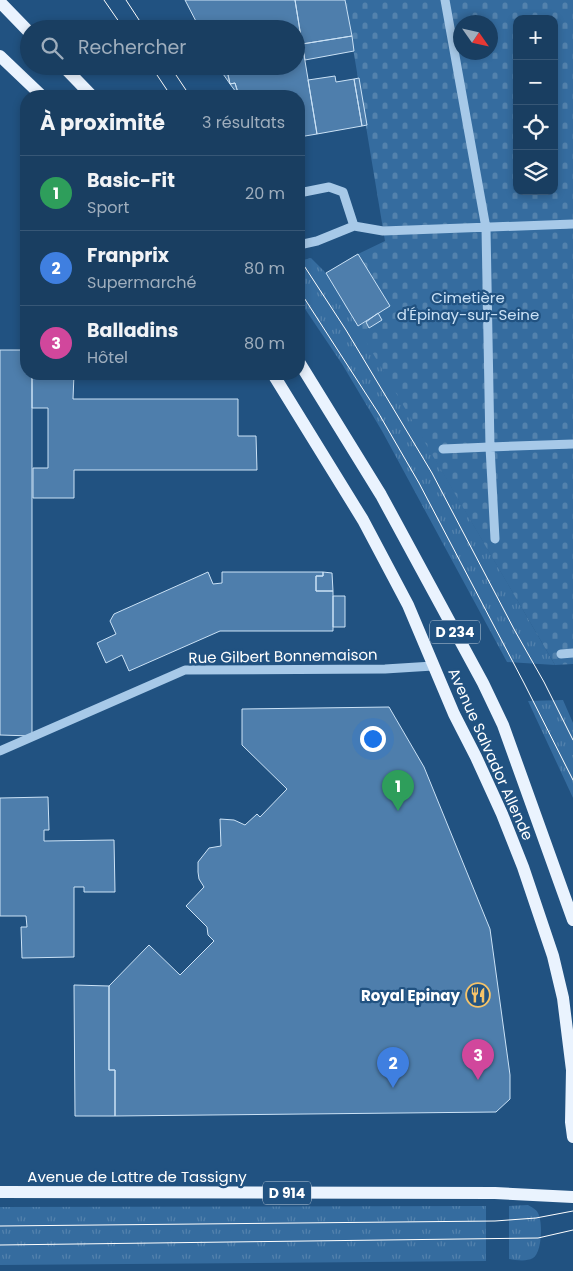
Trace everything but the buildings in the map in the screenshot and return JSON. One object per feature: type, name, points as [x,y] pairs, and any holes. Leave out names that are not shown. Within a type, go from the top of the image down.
[{"type":"main road","points":[[0,2],[20,23]]},
{"type":"main road","points":[[0,56],[36,90]]},
{"type":"main road","points":[[72,75],[86,90]]},
{"type":"main road","name":"Avenue Salvador Allende","points":[[305,372],[381,495],[483,683],[503,725],[573,920]]},
{"type":"main road","name":"Avenue Salvador Allende","points":[[277,380],[364,520],[417,626],[433,666],[502,814],[532,891],[553,956],[563,998],[572,1070],[571,1122],[573,1137]]},
{"type":"main road","name":"Avenue de Lattre de Tassigny","points":[[0,1192],[495,1193],[573,1197]]},
{"type":"street","points":[[445,0],[486,228],[490,447],[495,539]]},
{"type":"street","points":[[305,192],[329,187],[343,192],[354,226]]},
{"type":"street","points":[[305,244],[317,241],[354,226],[383,231],[573,224]]},
{"type":"street","points":[[443,449],[573,444]]},
{"type":"street","points":[[561,654],[573,653]]},
{"type":"street","name":"Rue Gilbert Bonnemaison","points":[[0,751],[185,670],[385,669],[433,666]]},
{"type":"green space","name":"Cimetière d'Épinay-sur-Seine","points":[[345,0],[573,0],[573,664],[555,665],[326,273],[385,241]]},
{"type":"green space","points":[[311,258],[326,273],[555,665],[507,662],[382,431],[342,364],[305,309],[305,260]]},
{"type":"green space","points":[[563,700],[573,723],[573,798],[528,701]]},
{"type":"green space","points":[[528,1205],[536,1210],[540,1217],[541,1237],[538,1250],[533,1258],[527,1260],[509,1259],[509,1206]]},
{"type":"green space","points":[[486,1206],[486,1261],[0,1265],[0,1207]]},
{"type":"tram line","points":[[104,0],[118,20]]},
{"type":"tram line","points":[[126,0],[139,20]]},
{"type":"tram line","points":[[157,75],[167,90]]},
{"type":"tram line","points":[[176,75],[186,90]]},
{"type":"tram line","points":[[305,267],[346,330],[432,473],[573,740]]},
{"type":"tram line","points":[[305,299],[379,414],[419,483],[573,780]]},
{"type":"tram line","points":[[0,1226],[495,1221],[536,1218],[573,1211]]},
{"type":"tram line","points":[[0,1245],[538,1238],[573,1230]]},
{"type":"place","name":"Basic-Fit","points":[[398,811]]},
{"type":"place","name":"Royal Epinay","points":[[478,995]]},
{"type":"place","name":"Balladins","points":[[478,1080]]},
{"type":"place","name":"Franprix","points":[[393,1088]]}]
